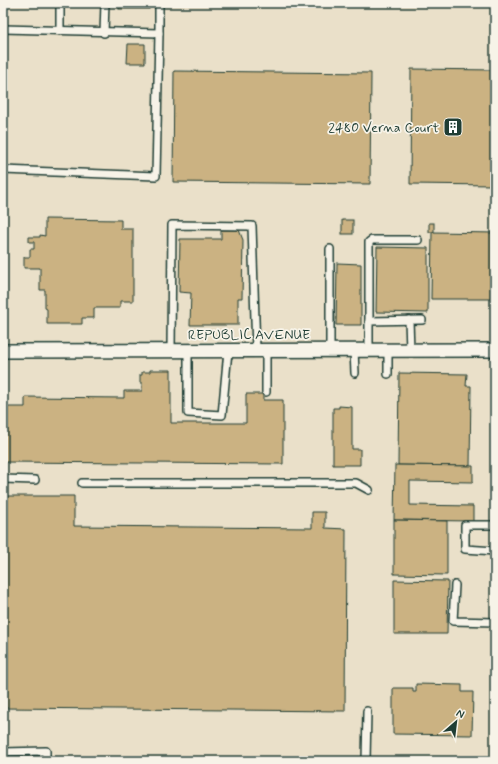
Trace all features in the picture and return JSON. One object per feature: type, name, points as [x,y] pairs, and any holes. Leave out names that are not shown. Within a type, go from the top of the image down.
[{"type":"street","name":"REPUBLIC AVENUE","points":[[3,351],[495,350]]},
{"type":"lane","points":[[60,3],[60,31]]},
{"type":"lane","points":[[104,32],[105,3]]},
{"type":"lane","points":[[3,170],[156,176],[160,3]]},
{"type":"lane","points":[[3,29],[159,33]]},
{"type":"lane","points":[[171,351],[172,225],[252,226],[261,350],[266,392]]},
{"type":"lane","points":[[369,350],[369,242],[372,240],[418,240]]},
{"type":"lane","points":[[330,249],[330,350]]},
{"type":"lane","points":[[409,320],[410,350]]},
{"type":"lane","points":[[369,321],[422,320]]},
{"type":"lane","points":[[354,350],[355,373]]},
{"type":"lane","points":[[388,350],[388,374]]},
{"type":"lane","points":[[188,351],[188,413],[222,415],[228,351]]},
{"type":"lane","points":[[3,479],[35,480]]},
{"type":"lane","points":[[82,482],[356,483],[369,490]]},
{"type":"lane","points":[[495,525],[465,526],[465,549],[495,550]]},
{"type":"lane","points":[[455,586],[453,621],[495,622]]},
{"type":"lane","points":[[366,761],[367,712]]},
{"type":"lane","points":[[3,752],[46,751],[46,761]]},
{"type":"building","points":[[119,3],[149,3],[149,9],[119,9]]},
{"type":"building","points":[[128,44],[145,44],[145,63],[127,63]]},
{"type":"building","name":"2480 Verna Court","points":[[411,69],[495,70],[495,185],[410,184]]},
{"type":"building","points":[[174,71],[371,73],[370,184],[173,182]]},
{"type":"building","points":[[45,219],[121,220],[121,229],[133,229],[133,301],[120,301],[120,308],[94,308],[94,318],[82,318],[82,324],[47,324],[45,290],[40,290],[40,268],[24,268],[24,257],[30,257],[30,249],[34,249],[34,242],[29,242],[29,237],[40,237],[40,235],[45,236]]},
{"type":"building","points":[[342,220],[353,220],[353,234],[342,234]]},
{"type":"building","points":[[429,223],[434,223],[434,232],[429,232]]},
{"type":"building","points":[[221,230],[239,230],[243,240],[242,298],[238,298],[238,325],[190,325],[191,293],[179,292],[180,239],[221,239]]},
{"type":"building","points":[[432,232],[495,233],[495,299],[431,299]]},
{"type":"building","points":[[377,247],[428,248],[428,313],[376,312]]},
{"type":"building","points":[[337,263],[361,264],[361,325],[336,325]]},
{"type":"building","points":[[150,370],[171,370],[171,423],[246,423],[246,394],[263,394],[263,400],[283,400],[283,464],[3,462],[3,407],[25,407],[25,397],[124,398],[124,391],[142,391],[140,375],[142,375],[142,372],[150,372]]},
{"type":"building","points":[[399,373],[467,374],[466,386],[471,386],[470,466],[398,465]]},
{"type":"building","points":[[339,406],[352,407],[352,449],[360,449],[360,465],[333,465],[333,408],[339,408]]},
{"type":"building","points":[[395,465],[473,466],[473,482],[410,481],[410,505],[473,506],[473,521],[394,520]]},
{"type":"building","points":[[3,496],[74,496],[74,526],[312,528],[312,512],[325,512],[325,528],[346,529],[345,711],[3,708]]},
{"type":"building","points":[[394,520],[447,521],[447,575],[394,574]]},
{"type":"building","points":[[394,580],[448,581],[447,634],[394,634]]},
{"type":"building","points":[[416,684],[462,685],[462,692],[473,692],[472,735],[393,734],[393,688],[413,688],[413,692],[416,692]]},
{"type":"place","name":"2480 Verna Court","points":[[453,127]]}]
